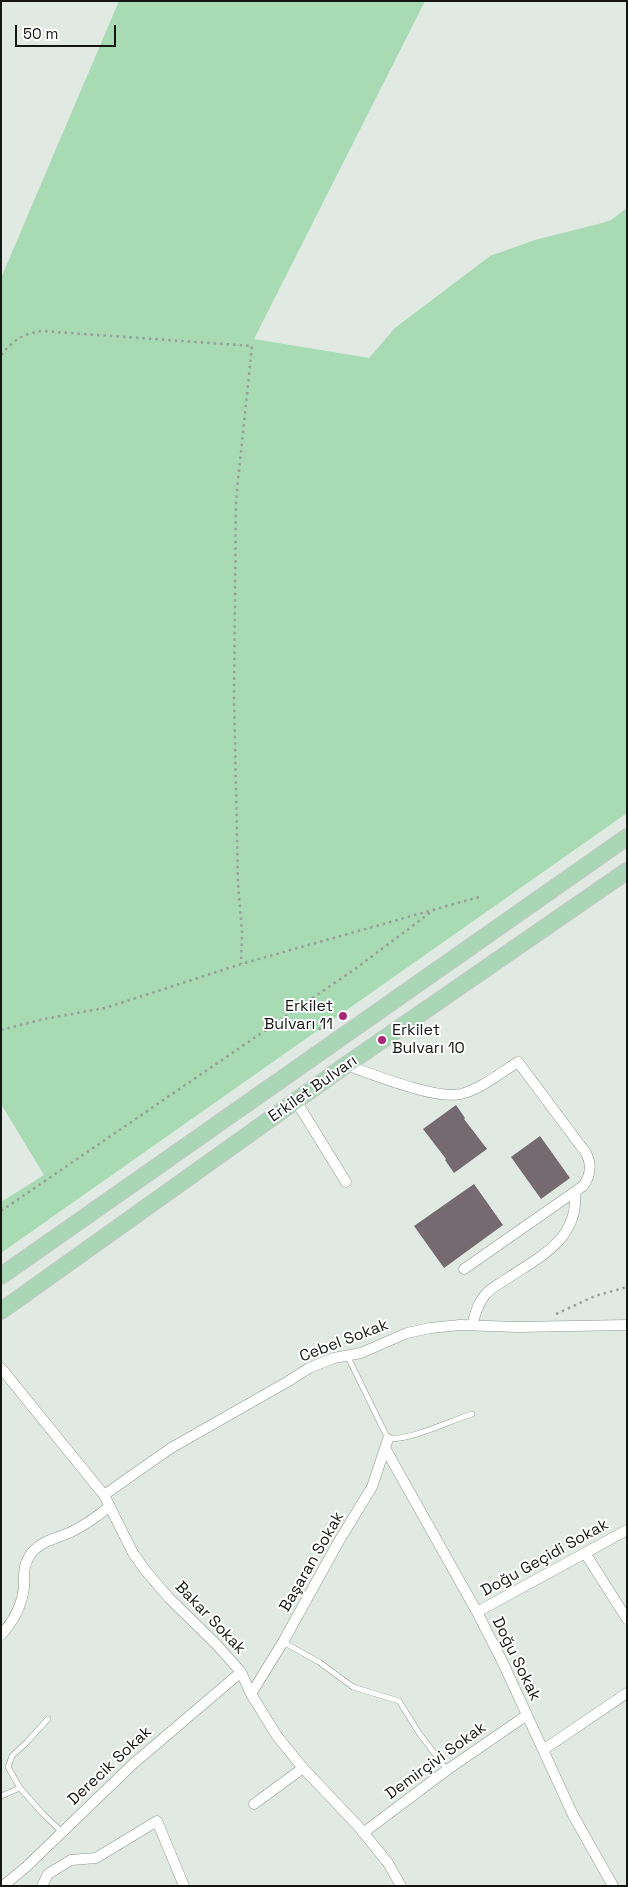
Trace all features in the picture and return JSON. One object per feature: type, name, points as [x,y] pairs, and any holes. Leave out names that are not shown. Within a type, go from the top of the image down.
[{"type":"main road","name":"Erkilet Bulvarı","points":[[1,1276],[627,837]]},
{"type":"main road","name":"Erkilet Bulvarı","points":[[1,1311],[346,1065],[627,871]]},
{"type":"street","points":[[346,1065],[433,1094],[453,1096],[477,1088],[518,1062],[588,1157],[590,1174],[583,1186],[464,1269]]},
{"type":"street","points":[[296,1101],[346,1182]]},
{"type":"street","points":[[472,1325],[478,1307],[486,1294],[551,1248],[565,1234],[573,1218],[576,1200],[575,1192]]},
{"type":"street","name":"Cebel Sokak","points":[[104,1495],[137,1470],[191,1436],[309,1368],[347,1355],[361,1353],[419,1330],[440,1326],[472,1325],[533,1327],[627,1325]]},
{"type":"street","name":"Bakar Sokak","points":[[1,1368],[104,1495],[145,1570],[169,1598],[216,1644],[240,1672],[277,1736],[388,1863],[401,1886]]},
{"type":"street","name":"Doğu Sokak","points":[[386,1444],[477,1612],[573,1815],[614,1886]]},
{"type":"street","name":"Başaran Sokak","points":[[251,1694],[372,1487],[386,1444]]},
{"type":"street","points":[[1,1634],[11,1623],[20,1605],[24,1584],[24,1567],[32,1552],[41,1544],[57,1539],[86,1524],[110,1506]]},
{"type":"street","name":"Doğu Geçidi Sokak","points":[[477,1612],[627,1530]]},
{"type":"street","points":[[584,1554],[627,1619]]},
{"type":"street","name":"Derecik Sokak","points":[[3,1886],[26,1867],[133,1764],[240,1672]]},
{"type":"street","points":[[543,1750],[627,1693]]},
{"type":"street","name":"Demirçivi Sokak","points":[[363,1833],[447,1770],[527,1715]]},
{"type":"street","points":[[254,1804],[303,1768]]},
{"type":"street","points":[[42,1886],[48,1874],[72,1860],[96,1858],[157,1821],[184,1886]]},
{"type":"lane","points":[[347,1355],[386,1444],[472,1414]]},
{"type":"lane","points":[[283,1642],[319,1662],[354,1687],[399,1701],[447,1770]]},
{"type":"lane","points":[[48,1719],[12,1756],[8,1767],[20,1788],[62,1832]]},
{"type":"lane","points":[[1,1796],[20,1788]]},
{"type":"path","points":[[1,355],[12,341],[18,337],[42,331],[252,346],[236,500],[234,694],[238,884],[242,932],[241,964]]},
{"type":"path","points":[[1,1030],[44,1019],[105,1008],[241,964],[479,897]]},
{"type":"path","points":[[1,1211],[355,969],[435,909]]},
{"type":"path","points":[[533,1327],[582,1301],[608,1291],[627,1287]]},
{"type":"green space","points":[[119,1],[425,1],[254,339],[369,358],[395,328],[490,256],[535,240],[611,220],[627,208],[627,813],[1,1253],[1,1202],[44,1175],[1,1104],[1,278]]},
{"type":"building","points":[[456,1105],[464,1119],[487,1149],[454,1173],[446,1159],[423,1129]]},
{"type":"building","points":[[540,1136],[570,1178],[541,1199],[511,1157]]},
{"type":"building","points":[[474,1184],[503,1225],[444,1268],[414,1226]]},
{"type":"place","name":"Erkilet Bulvarı 11","points":[[343,1016]]},
{"type":"place","name":"Erkilet Bulvarı 10","points":[[382,1040]]}]
